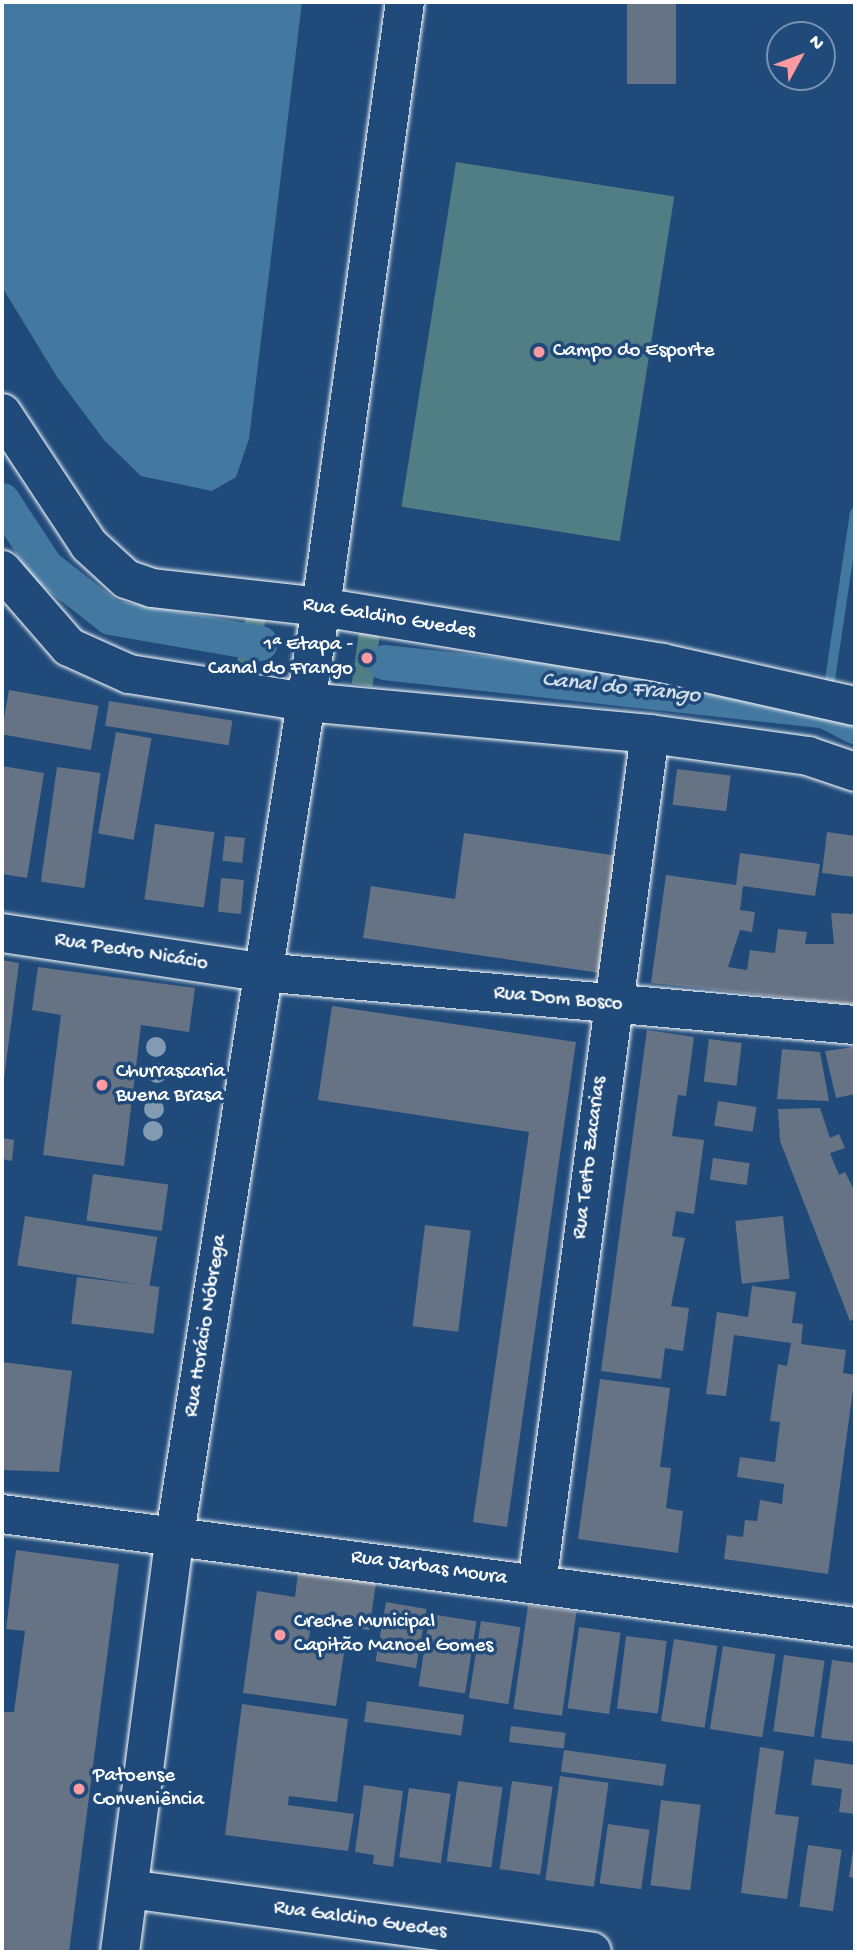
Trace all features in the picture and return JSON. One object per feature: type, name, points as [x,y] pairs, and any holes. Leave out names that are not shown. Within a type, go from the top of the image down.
[{"type":"street","name":"Rua Horácio Nóbrega","points":[[120,1952],[175,1534],[261,972],[321,607],[405,2]]},
{"type":"street","name":"Rua Galdino Guedes","points":[[2,413],[89,545],[126,579],[152,588],[321,607],[662,663],[855,706]]},
{"type":"street","points":[[2,570],[69,647],[99,664],[209,689],[306,702],[650,734],[808,756],[855,772]]},
{"type":"street","name":"Rua Terto Zacarias","points":[[537,1584],[610,1004],[650,734]]},
{"type":"street","name":"Rua Pedro Nicácio","points":[[2,933],[261,972]]},
{"type":"street","name":"Rua Dom Bosco","points":[[261,972],[855,1025]]},
{"type":"street","name":"Rua Jarbas Moura","points":[[2,1514],[175,1534],[855,1627]]},
{"type":"street","name":"Rua Galdino Guedes","points":[[129,1889],[592,1952]]},
{"type":"green space","name":"Campo do Esporte","points":[[456,162],[674,197],[620,541],[401,507]]},
{"type":"green space","points":[[246,616],[266,620],[256,672],[236,668]]},
{"type":"green space","points":[[359,632],[380,635],[373,686],[352,683]]},
{"type":"water","points":[[2,2],[302,2],[249,439],[236,477],[212,491],[141,476],[104,440],[57,377],[2,287]]},
{"type":"building","points":[[627,2],[676,2],[676,84],[627,84]]},
{"type":"building","points":[[9,690],[99,706],[91,750],[2,734]]},
{"type":"building","points":[[109,701],[232,721],[229,745],[105,726]]},
{"type":"building","points":[[116,732],[151,738],[134,840],[98,833]]},
{"type":"building","points":[[2,766],[44,773],[27,878],[2,874]]},
{"type":"building","points":[[57,767],[101,773],[84,888],[41,882]]},
{"type":"building","points":[[677,769],[731,776],[726,811],[673,805]]},
{"type":"building","points":[[155,824],[214,832],[204,908],[144,899]]},
{"type":"building","points":[[827,832],[855,836],[855,877],[822,873]]},
{"type":"building","points":[[464,833],[618,856],[600,973],[363,938],[371,886],[455,899]]},
{"type":"building","points":[[225,836],[245,838],[242,863],[222,861]]},
{"type":"building","points":[[740,853],[820,864],[815,896],[743,886],[740,910],[755,912],[752,932],[740,930],[728,967],[747,970],[750,950],[775,953],[778,929],[807,932],[805,944],[834,944],[831,913],[855,914],[855,1005],[651,983],[666,875],[736,885]]},
{"type":"building","points":[[221,878],[244,880],[241,914],[218,912]]},
{"type":"building","points":[[2,960],[19,963],[3,1086],[2,1086]]},
{"type":"building","points":[[38,967],[195,988],[189,1032],[141,1025],[124,1166],[43,1155],[61,1015],[32,1010]]},
{"type":"building","points":[[332,1006],[576,1042],[507,1527],[473,1522],[529,1132],[318,1100]]},
{"type":"building","points":[[647,1030],[694,1037],[686,1096],[678,1095],[672,1136],[704,1140],[694,1214],[676,1211],[672,1236],[685,1238],[671,1306],[689,1308],[683,1351],[665,1348],[661,1379],[601,1371]]},
{"type":"building","points":[[709,1039],[742,1043],[737,1086],[704,1082]]},
{"type":"building","points":[[855,1047],[855,1094],[836,1098],[825,1051]]},
{"type":"building","points":[[782,1049],[820,1052],[829,1101],[777,1099]]},
{"type":"building","points":[[718,1101],[757,1107],[753,1132],[714,1126]]},
{"type":"building","points":[[820,1108],[830,1138],[839,1134],[845,1148],[830,1153],[839,1175],[845,1172],[855,1192],[855,1318],[850,1321],[780,1141],[778,1109]]},
{"type":"building","points":[[2,1138],[14,1140],[12,1161],[2,1159]]},
{"type":"building","points":[[713,1158],[750,1163],[747,1185],[710,1180]]},
{"type":"building","points":[[93,1174],[168,1185],[162,1231],[86,1221]]},
{"type":"building","points":[[25,1216],[157,1237],[150,1286],[17,1265]]},
{"type":"building","points":[[783,1216],[790,1279],[742,1284],[735,1221]]},
{"type":"building","points":[[425,1225],[471,1231],[458,1332],[413,1326]]},
{"type":"building","points":[[77,1277],[159,1287],[154,1334],[71,1324]]},
{"type":"building","points":[[752,1286],[796,1292],[792,1323],[803,1324],[801,1344],[846,1350],[843,1373],[855,1375],[828,1574],[724,1559],[727,1535],[743,1537],[745,1520],[757,1521],[760,1500],[782,1504],[784,1484],[737,1477],[740,1457],[775,1462],[780,1422],[770,1421],[778,1364],[787,1366],[791,1343],[734,1335],[726,1396],[706,1394],[717,1312],[748,1317]]},
{"type":"building","points":[[2,1362],[72,1371],[59,1472],[2,1470]]},
{"type":"building","points":[[600,1379],[670,1388],[660,1467],[671,1468],[666,1508],[683,1511],[678,1553],[578,1539]]},
{"type":"building","points":[[16,1550],[119,1564],[69,1952],[2,1952],[2,1712],[14,1712],[25,1631],[6,1629]]},
{"type":"building","points":[[298,1572],[376,1583],[369,1630],[311,1622],[308,1648],[344,1653],[336,1706],[243,1693],[257,1591],[295,1597]]},
{"type":"building","points":[[386,1602],[426,1609],[416,1668],[376,1661]]},
{"type":"building","points":[[528,1605],[577,1612],[562,1716],[513,1709]]},
{"type":"building","points":[[430,1614],[476,1621],[465,1693],[419,1686]]},
{"type":"building","points":[[481,1621],[521,1627],[508,1704],[469,1698]]},
{"type":"building","points":[[579,1627],[621,1633],[609,1714],[568,1708]]},
{"type":"building","points":[[626,1636],[667,1641],[658,1713],[617,1708]]},
{"type":"building","points":[[674,1639],[717,1646],[704,1728],[661,1721]]},
{"type":"building","points":[[723,1646],[775,1654],[762,1737],[710,1729]]},
{"type":"building","points":[[784,1655],[825,1661],[814,1737],[773,1731]]},
{"type":"building","points":[[832,1660],[855,1663],[855,1742],[821,1738]]},
{"type":"building","points":[[367,1701],[464,1715],[461,1735],[364,1722]]},
{"type":"building","points":[[242,1704],[348,1719],[337,1802],[289,1796],[288,1805],[354,1814],[348,1851],[225,1835]]},
{"type":"building","points":[[511,1726],[566,1733],[564,1749],[509,1742]]},
{"type":"building","points":[[760,1747],[784,1751],[775,1814],[799,1817],[787,1899],[741,1893]]},
{"type":"building","points":[[564,1750],[666,1764],[663,1786],[561,1772]]},
{"type":"building","points":[[815,1759],[855,1765],[855,1814],[839,1812],[842,1789],[811,1785]]},
{"type":"building","points":[[560,1776],[609,1783],[594,1887],[545,1880]]},
{"type":"building","points":[[458,1781],[503,1787],[491,1867],[447,1861]]},
{"type":"building","points":[[512,1781],[553,1787],[540,1875],[500,1869]]},
{"type":"building","points":[[364,1785],[403,1791],[393,1867],[373,1864],[374,1855],[355,1852]]},
{"type":"building","points":[[409,1788],[451,1794],[441,1863],[399,1857]]},
{"type":"building","points":[[661,1800],[701,1805],[690,1890],[651,1885]]},
{"type":"building","points":[[608,1824],[650,1830],[641,1889],[600,1883]]},
{"type":"building","points":[[855,1844],[855,1878],[849,1877]]},
{"type":"building","points":[[808,1845],[842,1850],[833,1911],[799,1906]]},
{"type":"waterway","name":"Canal do Frango","points":[[2,500],[45,566],[110,617],[260,643]]},
{"type":"waterway","points":[[828,693],[855,513]]},
{"type":"waterway","name":"Canal do Frango","points":[[384,662],[825,711],[855,726]]},
{"type":"place","name":"Campo do Esporte","points":[[539,352]]},
{"type":"place","name":"1ª Etapa - Canal do Frango","points":[[367,658]]},
{"type":"place","name":"Churrascaria Buena Brasa","points":[[102,1085]]},
{"type":"place","name":"Creche Municipal Capitão Manoel Gomes","points":[[280,1635]]},
{"type":"place","name":"Patoense Conveniência","points":[[79,1789]]}]
